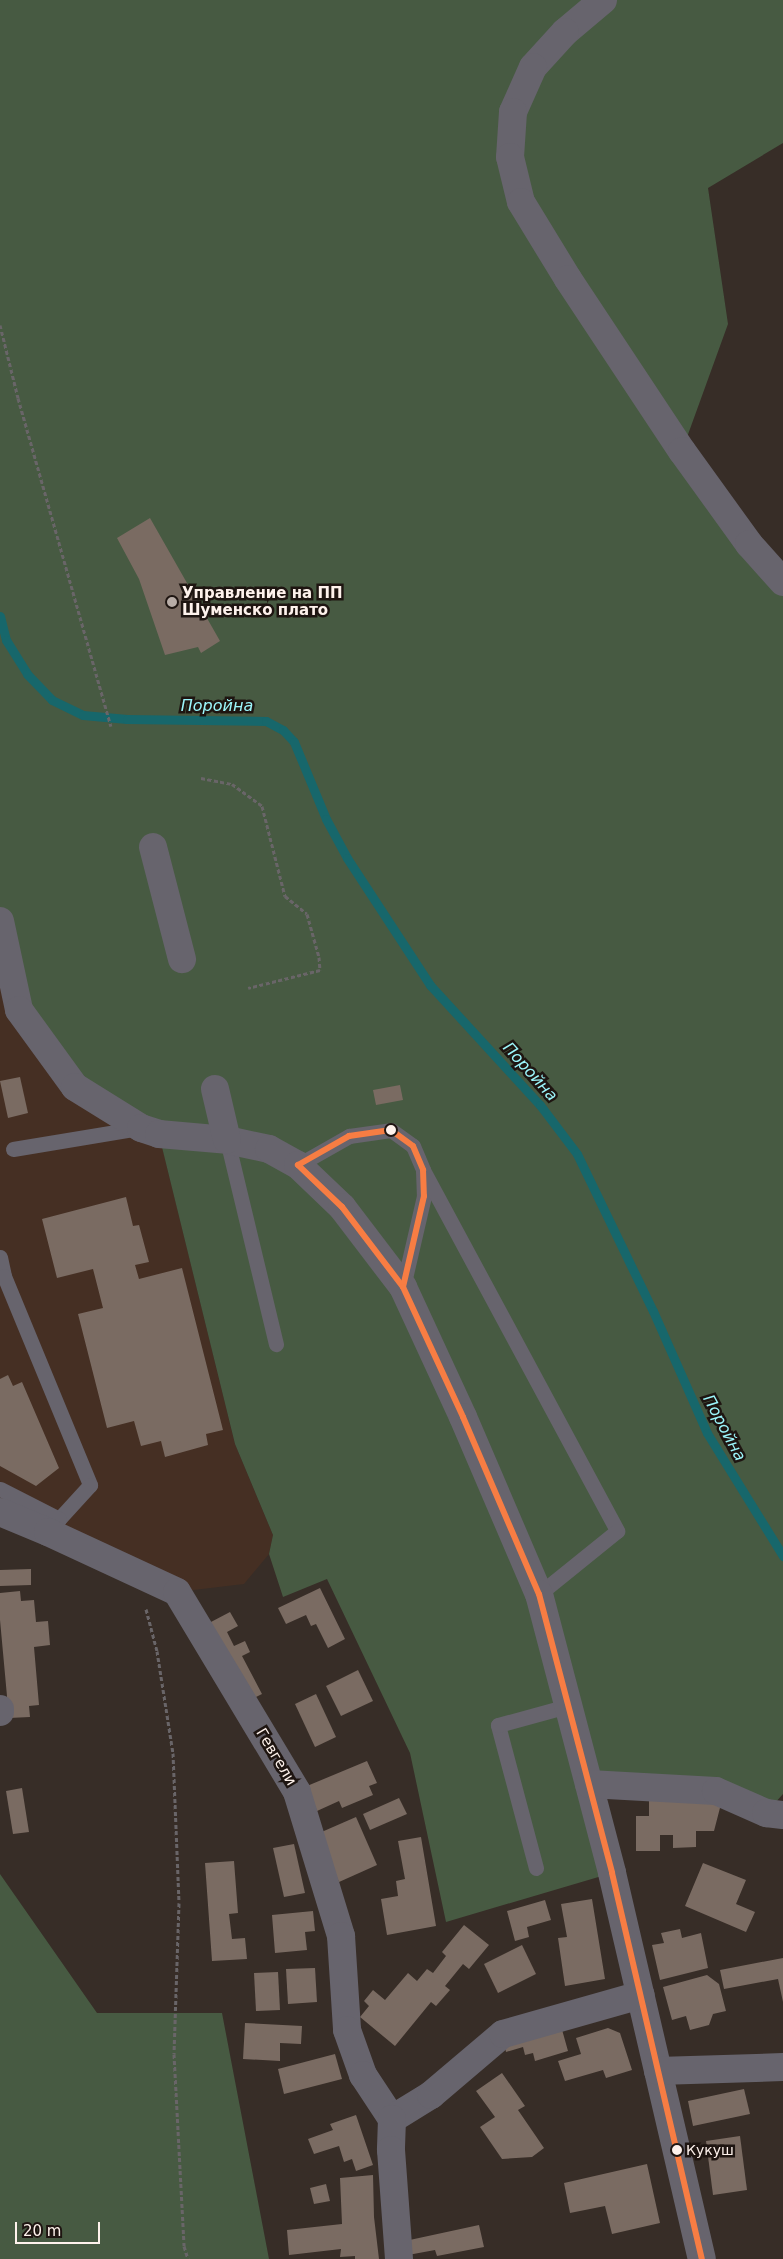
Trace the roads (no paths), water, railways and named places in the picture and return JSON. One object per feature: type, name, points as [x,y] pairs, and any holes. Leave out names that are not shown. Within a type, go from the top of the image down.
[{"type":"street","points":[[603,0],[565,32],[533,66],[513,112],[510,157],[521,202],[568,279],[682,451],[749,544],[783,582]]},
{"type":"street","points":[[153,847],[182,959]]},
{"type":"street","points":[[0,921],[19,1010],[75,1087],[141,1128],[159,1134],[227,1140],[269,1149],[298,1165],[342,1207],[403,1287],[463,1417],[539,1594],[589,1784],[641,1995],[702,2259]]},
{"type":"street","points":[[216,1089],[227,1140]]},
{"type":"street","name":"Гевгели","points":[[0,1512],[177,1592],[297,1792],[342,1936],[347,2030],[363,2076],[392,2119]]},
{"type":"street","points":[[589,1784],[716,1791],[766,1812],[783,1815]]},
{"type":"street","points":[[399,2259],[390,2150],[392,2119],[431,2095],[503,2034],[641,1995]]},
{"type":"street","points":[[658,2070],[783,2067]]},
{"type":"lane","points":[[0,984],[19,1010]]},
{"type":"lane","points":[[13,1149],[141,1128]]},
{"type":"lane","points":[[298,1165],[349,1136],[391,1130],[413,1146],[423,1170],[617,1532],[539,1594]]},
{"type":"lane","points":[[227,1140],[276,1344]]},
{"type":"lane","points":[[403,1287],[424,1196],[423,1170]]},
{"type":"lane","points":[[0,1257],[4,1276],[90,1485],[59,1519],[0,1489]]},
{"type":"lane","points":[[536,1868],[498,1725],[568,1706]]},
{"type":"waterway","name":"Поройна","points":[[0,616],[6,640],[27,674],[52,700],[83,715],[127,719],[266,721],[283,730],[294,742],[326,819],[347,858],[430,985],[540,1105],[577,1154],[653,1311],[707,1433],[783,1556]]},
{"type":"place","name":"Управление на ПП Шуменско плато","points":[[172,602]]},
{"type":"place","name":"Кукуш","points":[[677,2150]]}]
